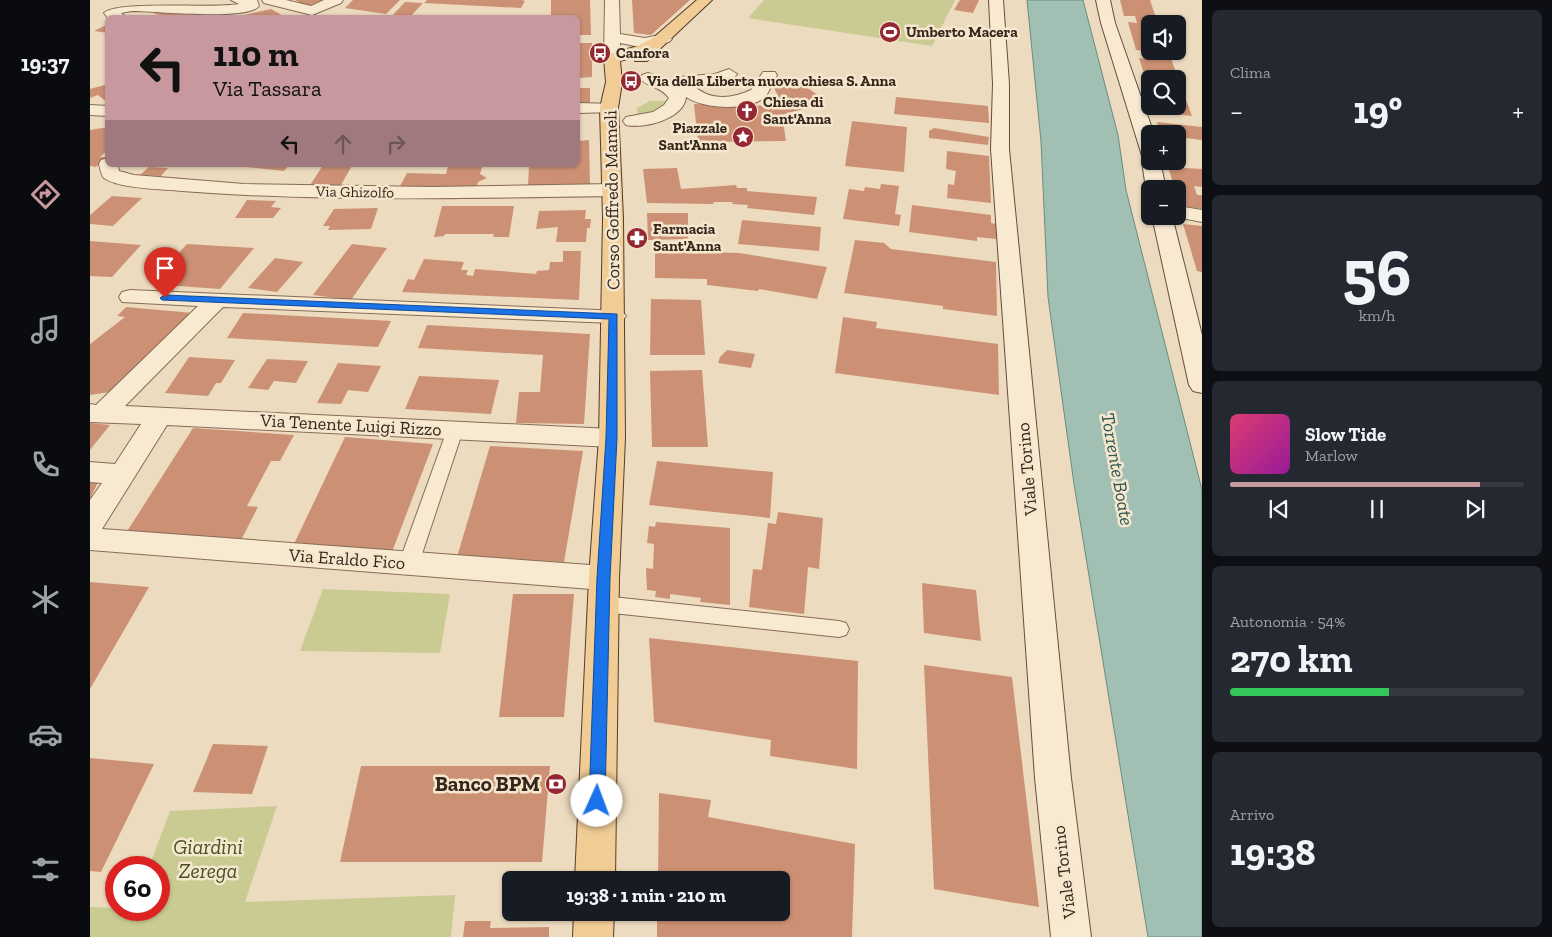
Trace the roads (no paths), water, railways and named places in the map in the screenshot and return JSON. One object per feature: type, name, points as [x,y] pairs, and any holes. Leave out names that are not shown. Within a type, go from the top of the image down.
[{"type":"main road","points":[[630,93],[644,49],[658,41],[705,0]]},
{"type":"main road","points":[[630,93],[658,41]]},
{"type":"main road","name":"Corso Goffredo Mameli","points":[[595,871],[603,591],[612,438],[614,316],[612,190],[630,93]]},
{"type":"main road","points":[[593,937],[594,921]]},
{"type":"street","points":[[115,15],[111,13],[115,9],[159,5],[225,9],[252,6],[252,2],[238,0]]},
{"type":"street","points":[[269,0],[312,12],[336,0]]},
{"type":"street","name":"Corso Goffredo Mameli","points":[[612,0],[612,37],[630,93]]},
{"type":"street","name":"Viale Torino","points":[[996,0],[1001,84],[1001,158],[1053,778],[1071,937]]},
{"type":"street","points":[[1103,0],[1108,23],[1142,125]]},
{"type":"street","points":[[612,37],[658,41]]},
{"type":"street","points":[[580,107],[630,93],[668,85],[685,96],[714,102],[748,99],[759,93],[761,85],[768,75]]},
{"type":"street","points":[[630,93],[644,120],[667,111],[685,96],[685,85],[679,82],[706,78],[736,78]]},
{"type":"street","points":[[90,110],[105,111]]},
{"type":"street","name":"Via Ghizolfo","points":[[109,167],[111,174],[132,181],[244,190],[432,193],[612,190]]},
{"type":"street","points":[[1186,213],[1202,216]]},
{"type":"street","points":[[1164,225],[1202,385]]},
{"type":"street","points":[[130,297],[614,316]]},
{"type":"street","points":[[96,414],[217,300]]},
{"type":"street","name":"Via Tenente Luigi Rizzo","points":[[96,414],[612,438]]},
{"type":"street","points":[[90,524],[160,416]]},
{"type":"street","points":[[90,472],[123,474]]},
{"type":"street","name":"Via Eraldo Fico","points":[[90,540],[410,563],[603,591]]},
{"type":"lane","points":[[410,563],[454,430]]},
{"type":"lane","points":[[603,591],[839,629]]},
{"type":"water","name":"Torrente Boate","points":[[1027,0],[1083,0],[1118,135],[1126,190],[1202,490],[1202,937],[1148,937],[1074,484],[1048,297],[1041,141]]},
{"type":"place","name":"Umberto Macera","points":[[890,32]]},
{"type":"place","name":"Canfora","points":[[600,53]]},
{"type":"place","name":"Via della Liberta nuova chiesa S. Anna","points":[[631,81]]},
{"type":"place","name":"Chiesa di Sant'Anna","points":[[747,111]]},
{"type":"place","name":"Piazzale Sant'Anna","points":[[743,137]]},
{"type":"place","name":"Farmacia Sant'Anna","points":[[637,238]]},
{"type":"place","name":"Banco BPM","points":[[556,784]]},
{"type":"park label","name":"Giardini Zerega","points":[[208,859]]}]
